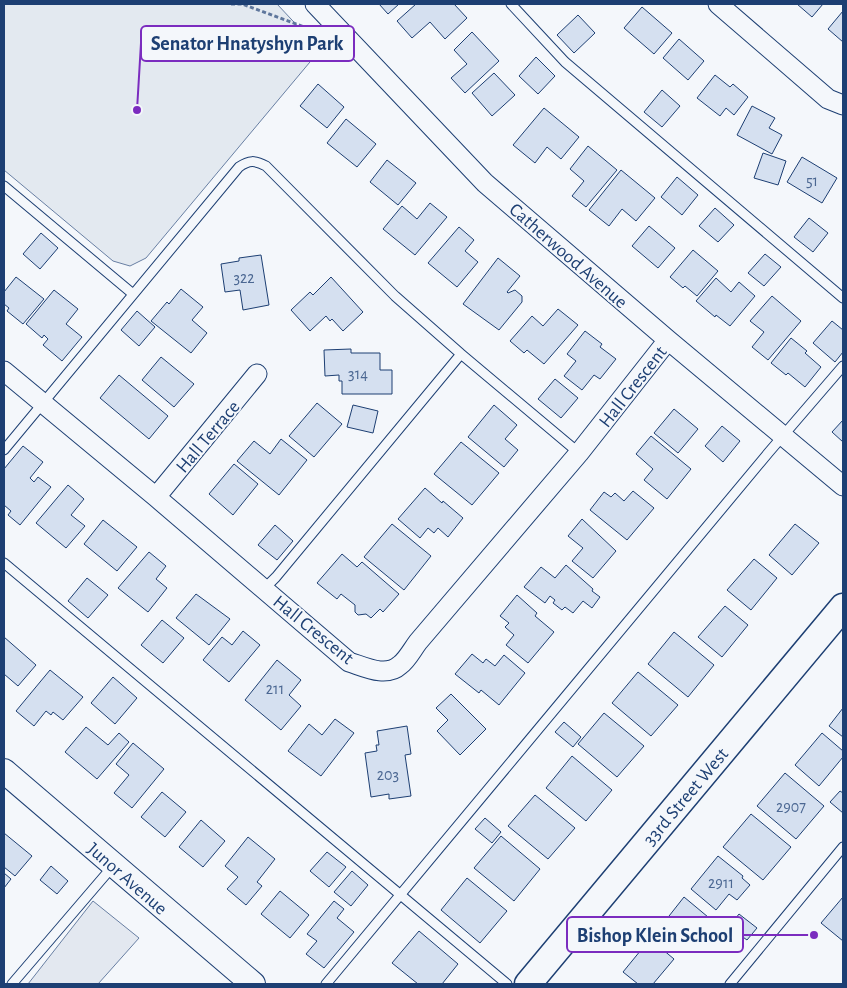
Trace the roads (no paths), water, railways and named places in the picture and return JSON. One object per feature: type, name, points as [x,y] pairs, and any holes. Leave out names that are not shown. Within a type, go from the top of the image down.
[{"type":"main road","name":"33rd Street West","points":[[528,984],[843,607]]},
{"type":"street","name":"Catherwood Avenue","points":[[315,4],[485,183],[668,340],[843,486]]},
{"type":"street","points":[[718,4],[828,99],[843,105]]},
{"type":"street","name":"Hall Crescent","points":[[4,371],[156,497],[349,662],[385,672],[400,666],[418,642],[579,453],[668,340]]},
{"type":"street","name":"Hall Terrace","points":[[156,497],[257,374]]},
{"type":"street","name":"Junor Avenue","points":[[4,770],[113,866],[253,984]]},
{"type":"lane","points":[[511,4],[565,62],[843,298]]},
{"type":"lane","points":[[4,450],[239,168],[246,162],[253,161],[266,166],[375,277],[461,354],[579,453]]},
{"type":"lane","points":[[4,186],[133,294]]},
{"type":"lane","points":[[264,589],[461,354]]},
{"type":"lane","points":[[326,984],[784,436],[796,419],[843,366]]},
{"type":"lane","points":[[4,563],[508,984]]},
{"type":"lane","points":[[730,984],[843,847]]},
{"type":"lane","points":[[12,984],[113,866]]},
{"type":"place","name":"Senator Hnatyshyn Park","points":[[137,110]]},
{"type":"place","name":"Bishop Klein School","points":[[814,935]]}]
